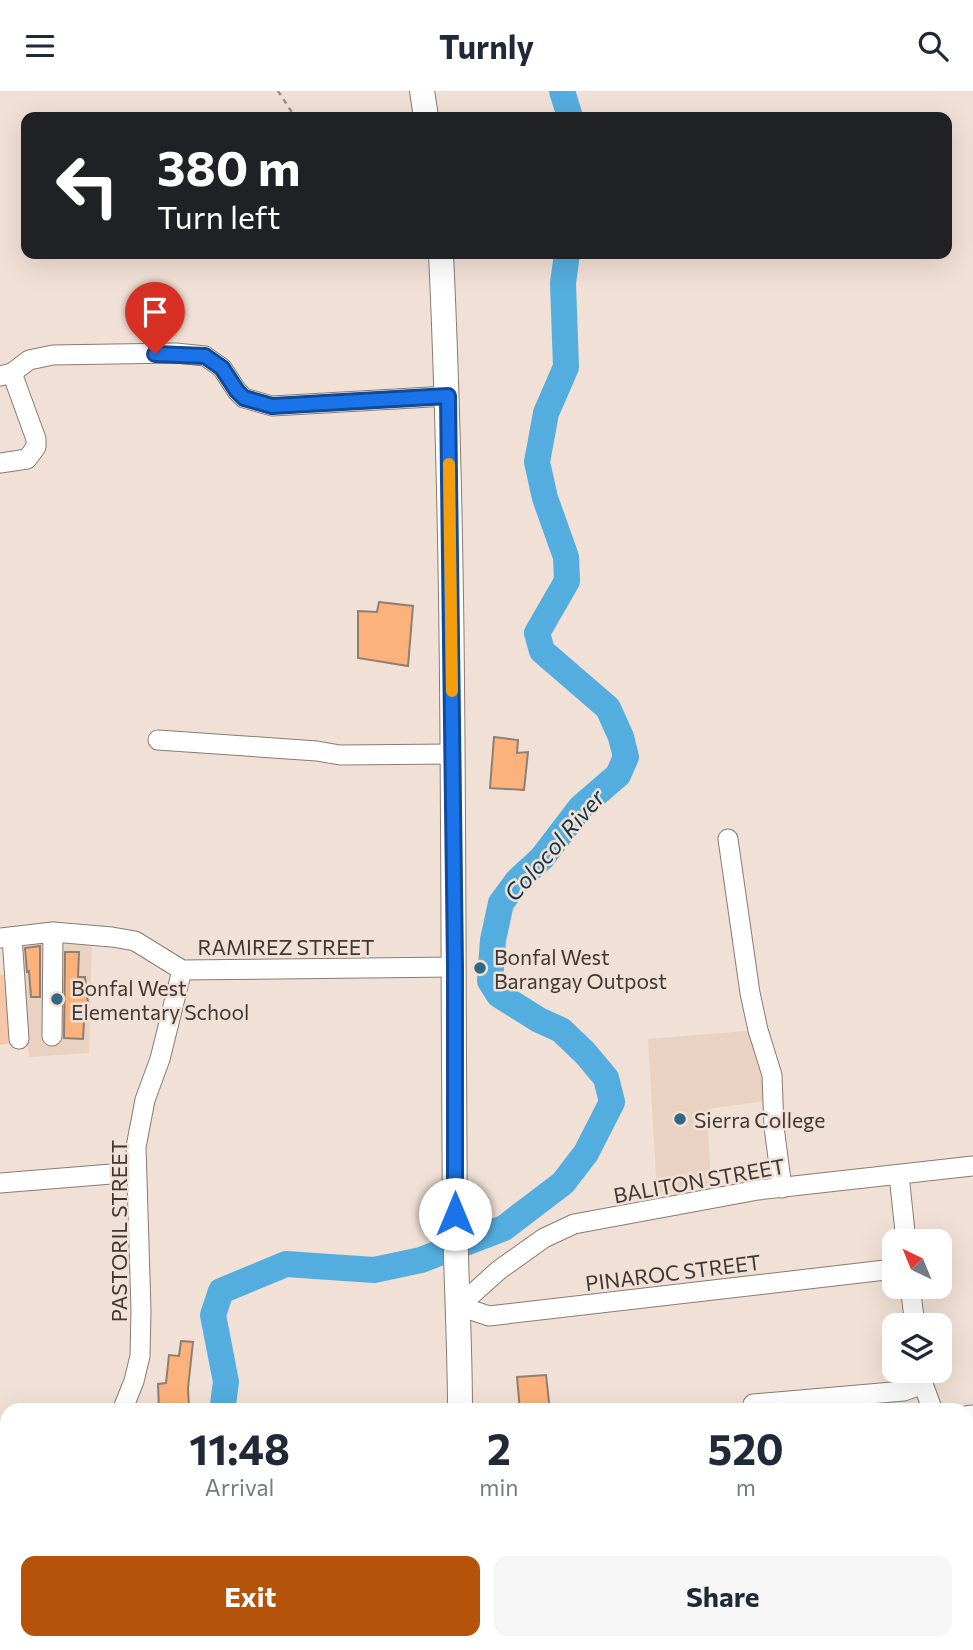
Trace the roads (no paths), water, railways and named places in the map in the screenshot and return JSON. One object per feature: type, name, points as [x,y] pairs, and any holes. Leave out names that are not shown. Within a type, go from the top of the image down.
[{"type":"main road","points":[[422,91],[425,112]]},
{"type":"main road","points":[[440,259],[448,396],[455,967],[455,1214],[460,1403]]},
{"type":"street","points":[[0,463],[27,459],[36,447],[36,439],[6,375],[29,360],[53,355],[176,353],[205,356],[222,368],[244,398],[272,406],[448,396]]},
{"type":"street","points":[[158,740],[340,755],[452,754]]},
{"type":"street","points":[[728,839],[750,993],[772,1075],[774,1126],[782,1188]]},
{"type":"street","points":[[52,1036],[53,932]]},
{"type":"street","name":"RAMIREZ STREET","points":[[6,938],[53,932],[135,941],[182,969],[455,967]]},
{"type":"street","points":[[6,938],[19,1039]]},
{"type":"street","name":"PASTORIL STREET","points":[[125,1403],[140,1356],[136,1147],[145,1100],[160,1059],[182,969]]},
{"type":"street","name":"BALITON STREET","points":[[459,1306],[499,1270],[544,1238],[574,1224],[782,1188],[973,1166]]},
{"type":"street","points":[[0,1183],[136,1172]]},
{"type":"street","points":[[899,1175],[904,1229]]},
{"type":"street","name":"PINAROC STREET","points":[[459,1306],[489,1316],[882,1270]]},
{"type":"street","points":[[766,1403],[904,1391],[914,1383]]},
{"type":"street","points":[[923,1383],[930,1403]]},
{"type":"waterway","name":"Colocol River","points":[[562,91],[568,112]]},
{"type":"waterway","name":"Colocol River","points":[[223,1403],[226,1382],[213,1315],[221,1291],[286,1264],[374,1270],[421,1260],[504,1228],[563,1183],[586,1153],[612,1102],[606,1078],[585,1053],[561,1030],[539,1020],[499,995],[490,981],[493,940],[501,903],[518,880],[542,858],[581,807],[618,775],[626,757],[621,737],[608,708],[542,651],[537,633],[567,581],[566,557],[545,498],[537,462],[546,413],[566,367],[563,283],[566,259]]},
{"type":"place","name":"Bonfal West Barangay Outpost","points":[[480,968]]},
{"type":"place","name":"Bonfal West Elementary School","points":[[57,999]]},
{"type":"place","name":"Sierra College","points":[[680,1119]]}]
